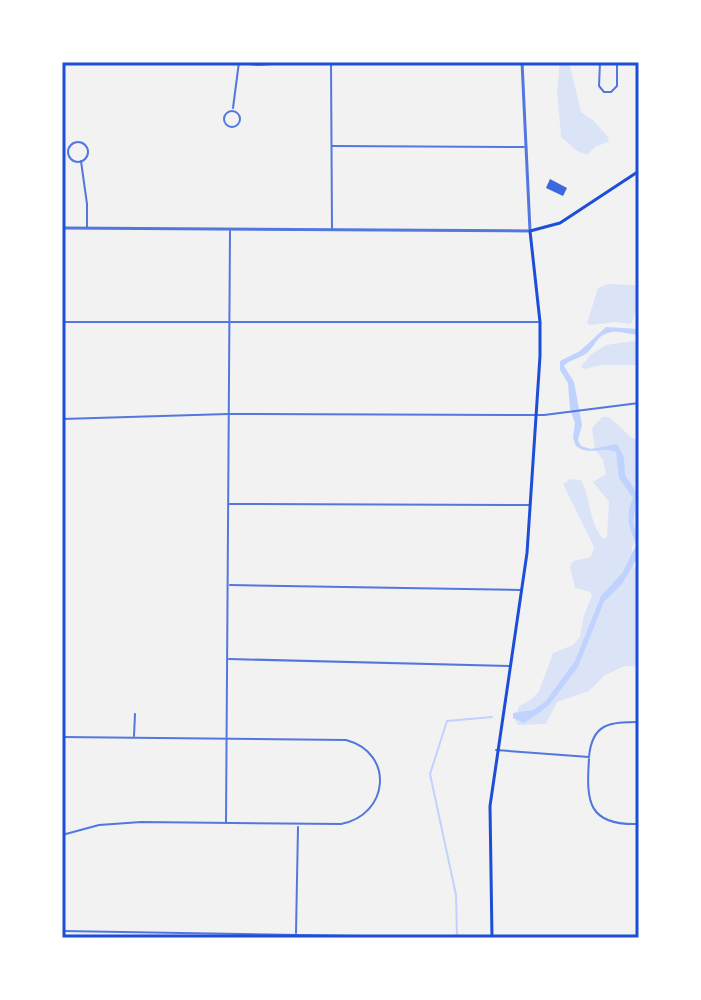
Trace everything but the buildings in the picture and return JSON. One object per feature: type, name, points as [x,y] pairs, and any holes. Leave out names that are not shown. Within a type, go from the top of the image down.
[{"type":"main road","points":[[492,938],[490,806],[521,590],[537,415],[540,322],[530,231],[560,223],[639,171]]},
{"type":"street","points":[[227,62],[303,62]]},
{"type":"street","points":[[331,62],[332,231]]},
{"type":"street","points":[[62,228],[530,231],[522,62]]},
{"type":"street","points":[[600,62],[599,86],[604,92],[611,92],[617,86],[617,62]]},
{"type":"street","points":[[233,110],[239,63]]},
{"type":"street","points":[[233,110],[238,112],[241,120],[231,127],[224,119],[225,114],[233,110]]},
{"type":"street","points":[[75,142],[82,142],[88,149],[88,155],[81,161],[72,159],[68,153],[75,142]]},
{"type":"street","points":[[332,146],[525,147]]},
{"type":"street","points":[[81,161],[87,229]]},
{"type":"street","points":[[226,824],[230,231]]},
{"type":"street","points":[[62,322],[540,322]]},
{"type":"street","points":[[62,419],[228,414],[537,415],[639,403]]},
{"type":"street","points":[[229,504],[531,505]]},
{"type":"street","points":[[229,585],[521,590]]},
{"type":"street","points":[[229,659],[510,666]]},
{"type":"street","points":[[134,737],[135,714]]},
{"type":"street","points":[[639,722],[607,724],[596,733],[591,742],[587,792],[596,813],[604,821],[639,824]]},
{"type":"street","points":[[62,737],[346,740],[365,747],[378,764],[379,792],[375,803],[364,816],[341,824],[119,823],[62,835]]},
{"type":"street","points":[[496,750],[589,757]]},
{"type":"street","points":[[296,934],[298,824]]},
{"type":"street","points":[[62,931],[481,938]]},
{"type":"street","points":[[228,932],[228,938]]},
{"type":"shaded area","points":[[560,62],[569,62],[581,112],[609,138],[608,142],[595,147],[587,155],[577,151],[561,137],[557,91]]},
{"type":"shaded area","points":[[608,284],[636,285],[638,305],[630,324],[587,323],[598,288]]},
{"type":"shaded area","points":[[639,340],[639,365],[581,367],[590,355],[606,345]]},
{"type":"shaded area","points":[[602,417],[609,417],[632,438],[639,440],[639,532],[632,548],[634,566],[639,572],[639,667],[625,666],[605,675],[589,691],[557,702],[546,724],[518,725],[515,720],[519,706],[539,691],[553,653],[573,645],[580,637],[592,595],[575,588],[570,567],[573,561],[591,557],[594,547],[563,484],[570,479],[581,480],[598,533],[603,539],[607,537],[609,502],[593,482],[606,474],[603,460],[595,449],[592,428]]},
{"type":"water","points":[[606,327],[639,329],[639,335],[605,334],[587,353],[564,366],[574,382],[582,425],[578,440],[581,446],[591,449],[617,444],[624,457],[625,475],[637,493],[633,523],[639,540],[639,555],[622,584],[604,602],[578,667],[549,705],[524,723],[513,718],[513,713],[533,710],[545,702],[575,661],[601,596],[623,572],[636,545],[628,517],[633,498],[619,478],[616,452],[585,450],[576,446],[568,383],[560,370],[560,361],[580,351]]},
{"type":"waterway","points":[[457,937],[456,895],[430,774],[447,721],[492,717]]}]
